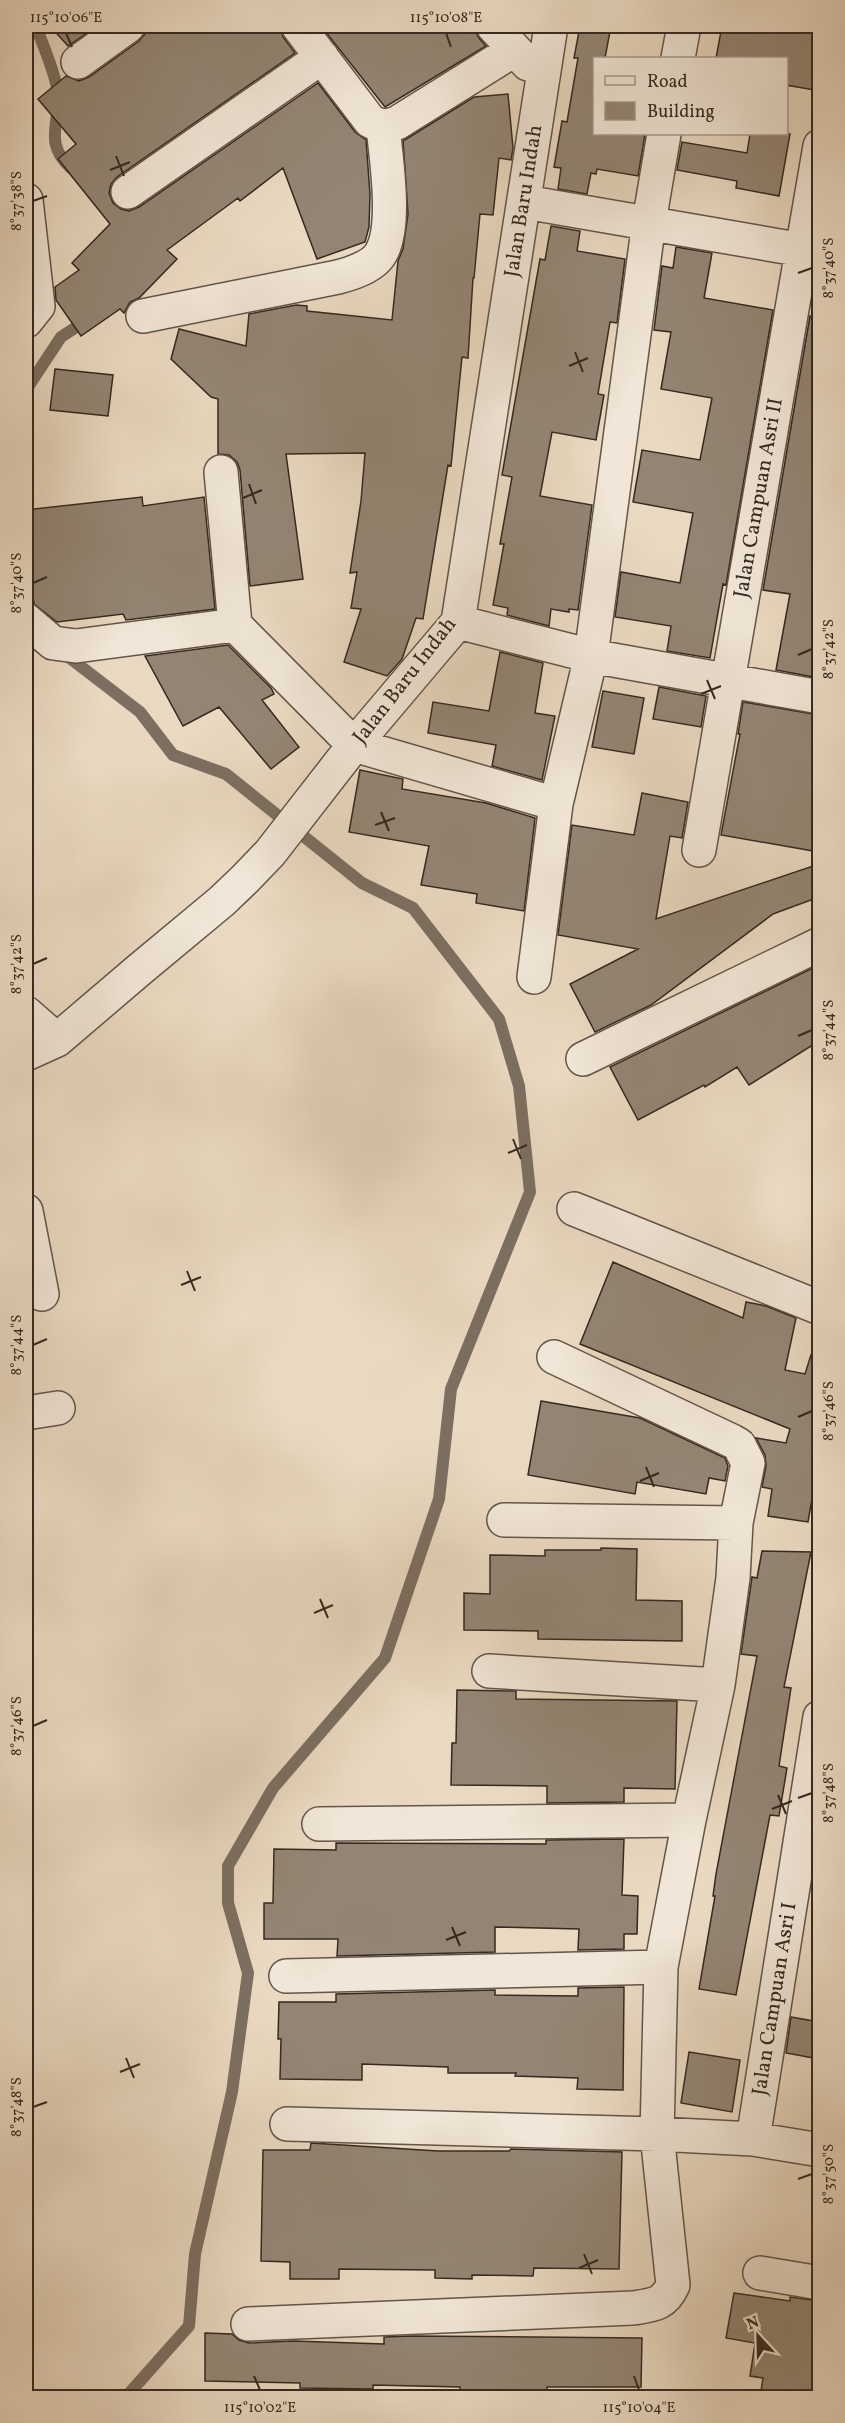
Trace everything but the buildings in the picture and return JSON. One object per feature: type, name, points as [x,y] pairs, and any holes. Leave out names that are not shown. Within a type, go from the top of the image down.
[{"type":"street","points":[[78,62],[128,26]]},
{"type":"street","points":[[298,26],[370,121],[383,127],[397,123],[513,50]]},
{"type":"street","points":[[493,26],[513,50],[543,78]]},
{"type":"street","name":"Jalan Baru Indah","points":[[26,1054],[57,1040],[245,879],[270,853],[354,745],[458,622],[551,26]]},
{"type":"street","points":[[678,57],[684,26]]},
{"type":"street","points":[[128,192],[322,57]]},
{"type":"street","points":[[143,316],[351,274],[379,257],[386,239],[390,209],[383,127]]},
{"type":"street","points":[[534,977],[556,804],[591,656],[648,222],[664,135]]},
{"type":"street","name":"Jalan Campuan Asri II","points":[[699,850],[728,679],[811,252],[819,146]]},
{"type":"street","points":[[26,200],[38,306],[26,321]]},
{"type":"street","points":[[525,202],[811,252]]},
{"type":"street","points":[[221,472],[235,625],[354,745],[556,804]]},
{"type":"street","points":[[26,620],[53,643],[76,646],[235,625]]},
{"type":"street","points":[[458,622],[591,656],[728,679],[819,698]]},
{"type":"street","points":[[583,1059],[819,944]]},
{"type":"street","points":[[26,1013],[57,1040]]},
{"type":"street","points":[[574,1209],[819,1308]]},
{"type":"street","points":[[26,1211],[42,1294]]},
{"type":"street","points":[[248,2324],[621,2309],[657,2304],[674,2285],[657,2134],[661,1967],[718,1685],[733,1578],[736,1523],[748,1463],[739,1445],[554,1357]]},
{"type":"street","points":[[26,1413],[58,1408]]},
{"type":"street","points":[[504,1520],[736,1523]]},
{"type":"street","points":[[489,1671],[718,1685]]},
{"type":"street","name":"Jalan Campuan Asri I","points":[[753,2139],[819,1717]]},
{"type":"street","points":[[319,1824],[689,1820]]},
{"type":"street","points":[[286,1976],[661,1967]]},
{"type":"street","points":[[287,2124],[657,2134],[753,2139],[819,2150]]},
{"type":"street","points":[[760,2273],[819,2283]]},
{"type":"waterway","points":[[36,26],[57,88],[58,110],[55,130],[57,149],[71,168]]},
{"type":"waterway","points":[[26,400],[28,387],[61,337],[87,320]]},
{"type":"waterway","points":[[62,652],[140,712],[173,755],[226,774],[362,883],[413,908],[499,1019],[519,1086],[530,1192],[451,1389],[439,1499],[385,1658],[273,1788],[228,1866],[228,1903],[248,1973],[232,2092],[195,2254],[189,2326],[125,2398]]}]
